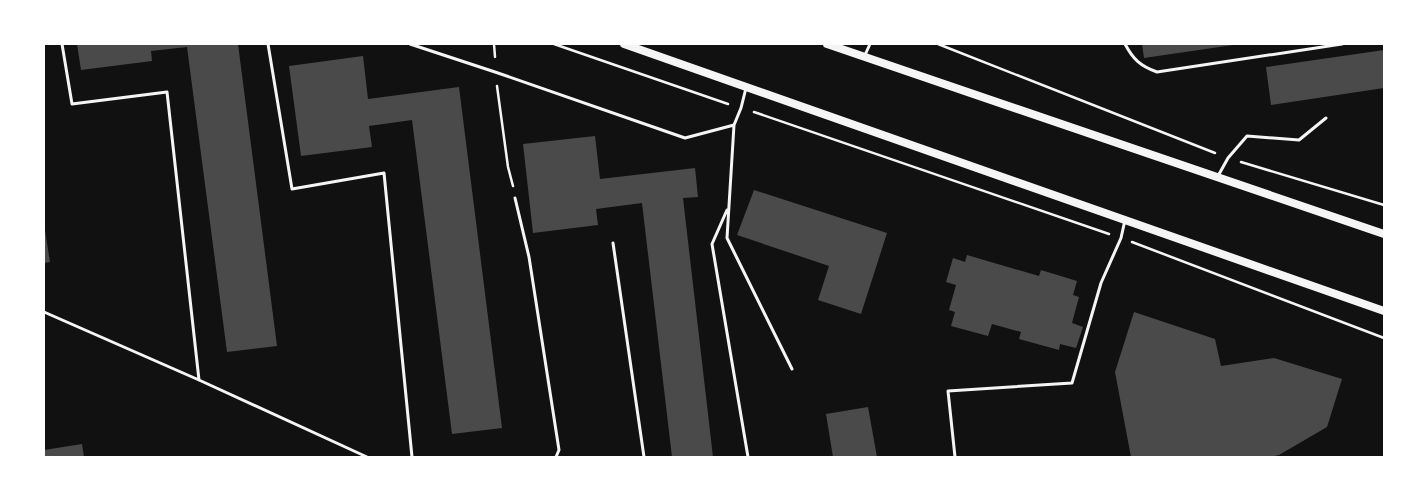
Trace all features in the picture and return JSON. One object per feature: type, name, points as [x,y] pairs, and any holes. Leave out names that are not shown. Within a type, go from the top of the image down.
[{"type":"main road","points":[[624,44],[1384,311]]},
{"type":"main road","points":[[827,44],[1384,234]]},
{"type":"lane","points":[[62,44],[72,104],[167,92],[199,380]]},
{"type":"lane","points":[[268,44],[292,189],[384,173],[412,457]]},
{"type":"lane","points":[[410,44],[685,138],[734,125]]},
{"type":"lane","points":[[865,57],[870,44]]},
{"type":"lane","points":[[1125,44],[1129,52],[1142,66],[1156,72],[1342,44]]},
{"type":"lane","points":[[746,87],[741,108],[734,125],[727,238],[792,369]]},
{"type":"lane","points":[[1217,177],[1228,158],[1247,136],[1299,140],[1326,118]]},
{"type":"lane","points":[[515,198],[529,257],[559,450],[556,457]]},
{"type":"lane","points":[[729,206],[712,244],[748,457]]},
{"type":"lane","points":[[955,457],[948,391],[1072,383],[1101,283],[1120,238],[1125,220]]},
{"type":"lane","points":[[613,243],[644,457]]},
{"type":"lane","points":[[44,312],[199,380],[367,457]]},
{"type":"path","points":[[554,44],[1120,238],[1384,338]]},
{"type":"path","points":[[938,44],[1228,158],[1384,204]]},
{"type":"path","points":[[495,72],[508,167],[515,198]]},
{"type":"building","points":[[77,44],[238,44],[277,346],[227,352],[187,47],[151,51],[152,61],[81,70]]},
{"type":"building","points":[[1142,44],[1233,44],[1233,45],[1144,58]]},
{"type":"building","points":[[1384,50],[1384,88],[1271,105],[1266,67]]},
{"type":"building","points":[[363,56],[368,99],[459,87],[502,428],[452,434],[412,120],[369,126],[372,147],[301,156],[289,66]]},
{"type":"building","points":[[595,136],[600,179],[695,168],[698,197],[683,198],[713,457],[672,457],[642,203],[596,209],[598,225],[533,233],[523,144]]},
{"type":"building","points":[[754,190],[887,233],[861,314],[818,300],[829,266],[737,235]]},
{"type":"building","points":[[44,224],[50,262],[44,263]]},
{"type":"building","points":[[967,255],[1039,276],[1041,270],[1077,281],[1073,295],[1079,297],[1072,323],[1083,327],[1076,348],[1060,344],[1059,350],[1019,339],[1021,332],[992,324],[988,336],[951,326],[955,312],[949,310],[956,285],[946,282],[953,258],[965,262]]},
{"type":"building","points":[[1134,312],[1215,339],[1221,366],[1274,358],[1342,379],[1327,427],[1279,455],[1270,457],[1131,457],[1115,372]]},
{"type":"building","points":[[868,407],[877,457],[833,457],[826,414]]},
{"type":"building","points":[[82,444],[84,457],[44,457],[44,450]]}]
